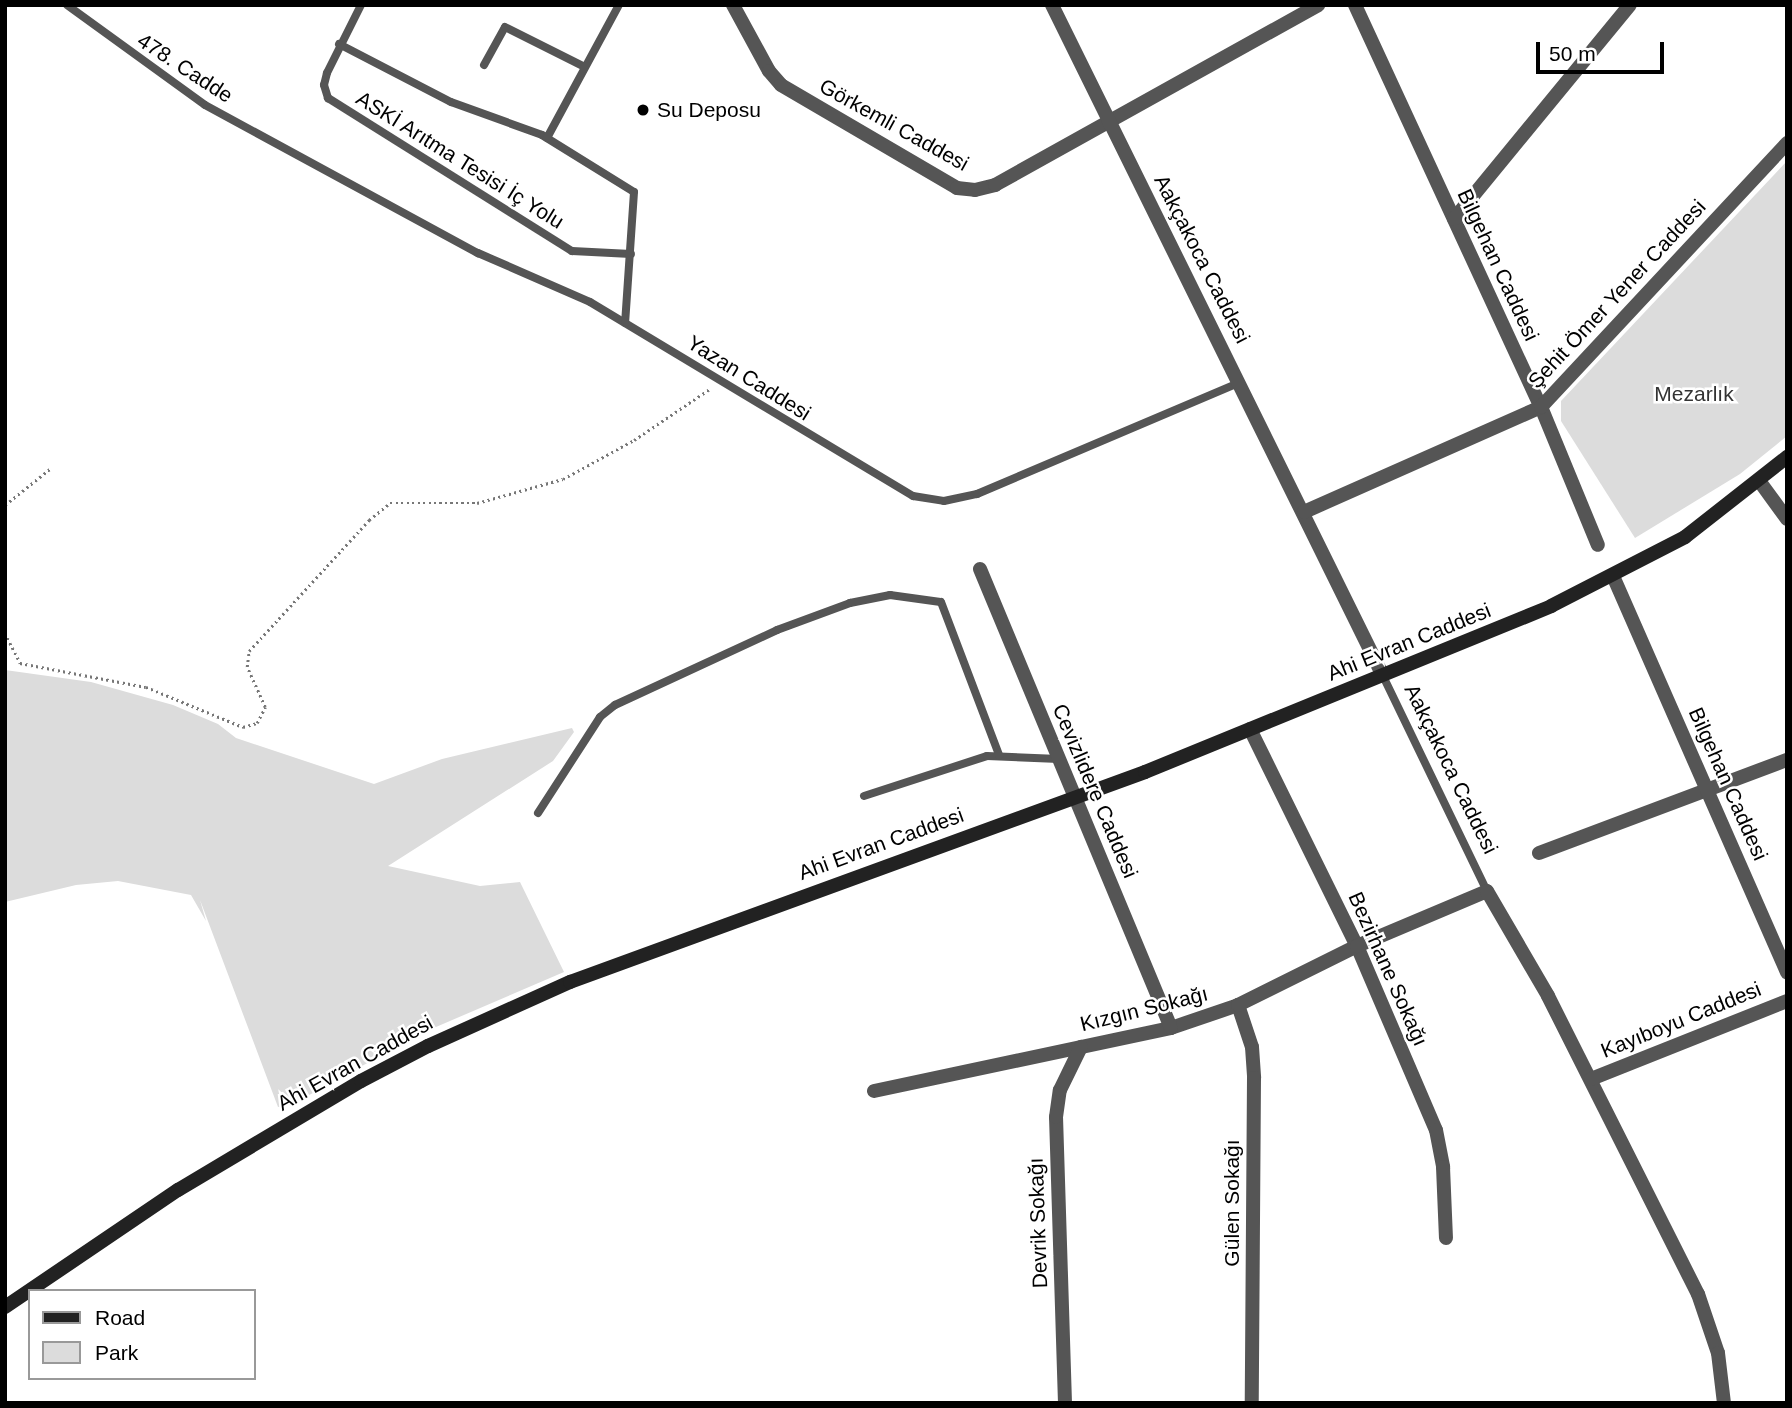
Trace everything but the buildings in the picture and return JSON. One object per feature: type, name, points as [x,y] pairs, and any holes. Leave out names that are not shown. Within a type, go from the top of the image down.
[{"type":"main road","name":"Ahi Evran Caddesi","points":[[32,1289],[178,1190],[337,1094],[428,1046],[681,940],[1075,798],[1383,676],[1613,576],[1685,537],[1759,482],[1787,457]]},
{"type":"main road","name":"Ahi Evran Caddesi","points":[[5,1307],[28,1291]]},
{"type":"street","name":"Görkemli Caddesi","points":[[733,5],[769,71],[781,85],[957,188],[975,190],[995,185],[1318,5]]},
{"type":"street","name":"Aakçakoca Caddesi","points":[[1052,5],[1241,382],[1383,676]]},
{"type":"street","name":"Bilgehan Caddesi","points":[[1355,5],[1541,407],[1598,545]]},
{"type":"street","points":[[1454,219],[1630,5]]},
{"type":"street","name":"Şehit Ömer Yener Caddesi","points":[[1304,512],[1541,407],[1787,143]]},
{"type":"street","points":[[1759,482],[1787,519]]},
{"type":"street","name":"Cevizlidere Caddesi","points":[[980,569],[1171,1028]]},
{"type":"street","name":"Bilgehan Caddesi","points":[[1613,576],[1787,972]]},
{"type":"street","name":"Bezirhane Sokağı","points":[[1250,729],[1357,946],[1436,1130],[1443,1167],[1446,1238]]},
{"type":"street","points":[[1539,852],[1787,760]]},
{"type":"street","name":"Aakçakoca Caddesi","points":[[1486,891],[1591,1079],[1710,1323],[1724,1403]]},
{"type":"street","name":"Kızgın Sokağı","points":[[874,1091],[1171,1028],[1238,1005],[1357,946],[1486,891]]},
{"type":"street","name":"Kayıboyu Caddesi","points":[[1591,1079],[1787,1001]]},
{"type":"street","name":"Gülen Sokağı","points":[[1238,1005],[1252,1047],[1254,1078],[1252,1403]]},
{"type":"street","name":"Devrik Sokağı","points":[[1065,1403],[1056,1117],[1060,1090],[1082,1047]]},
{"type":"lane","name":"478. Cadde","points":[[67,5],[194,97],[252,131]]},
{"type":"lane","name":"ASKİ Arıtma Tesisi İç Yolu","points":[[361,5],[340,44],[324,85],[328,98],[572,251],[631,254]]},
{"type":"lane","points":[[547,138],[619,5]]},
{"type":"lane","points":[[484,65],[505,27],[585,67]]},
{"type":"lane","name":"ASKİ Arıtma Tesisi İç Yolu","points":[[340,44],[451,102],[547,138],[634,192],[625,323]]},
{"type":"lane","name":"Yazan Caddesi","points":[[252,131],[478,253],[625,323],[892,487],[944,501],[977,494],[1241,382]]},
{"type":"lane","points":[[538,813],[600,717],[615,705],[777,630],[850,603],[890,595],[941,602],[999,755]]},
{"type":"lane","name":"Aakçakoca Caddesi","points":[[1383,676],[1486,891]]},
{"type":"lane","points":[[864,796],[999,755],[1059,759]]},
{"type":"path","points":[[5,634],[20,663],[146,687],[243,727],[257,723],[265,707],[247,667],[249,651],[369,520],[390,503],[477,503],[563,479],[634,440],[722,381]]},
{"type":"path","points":[[5,505],[51,468]]},
{"type":"green space","name":"Mezarlık","points":[[1787,161],[1787,436],[1740,474],[1635,538],[1561,421],[1561,401]]},
{"type":"green space","points":[[5,670],[91,682],[173,705],[218,724],[236,738],[374,784],[442,759],[572,728],[574,732],[553,761],[388,866],[480,886],[520,882],[564,972],[422,1033],[291,1105],[278,1107],[200,900],[206,921],[191,895],[118,881],[76,885],[5,902]]},
{"type":"place","name":"Su Deposu","points":[[643,110]]}]
